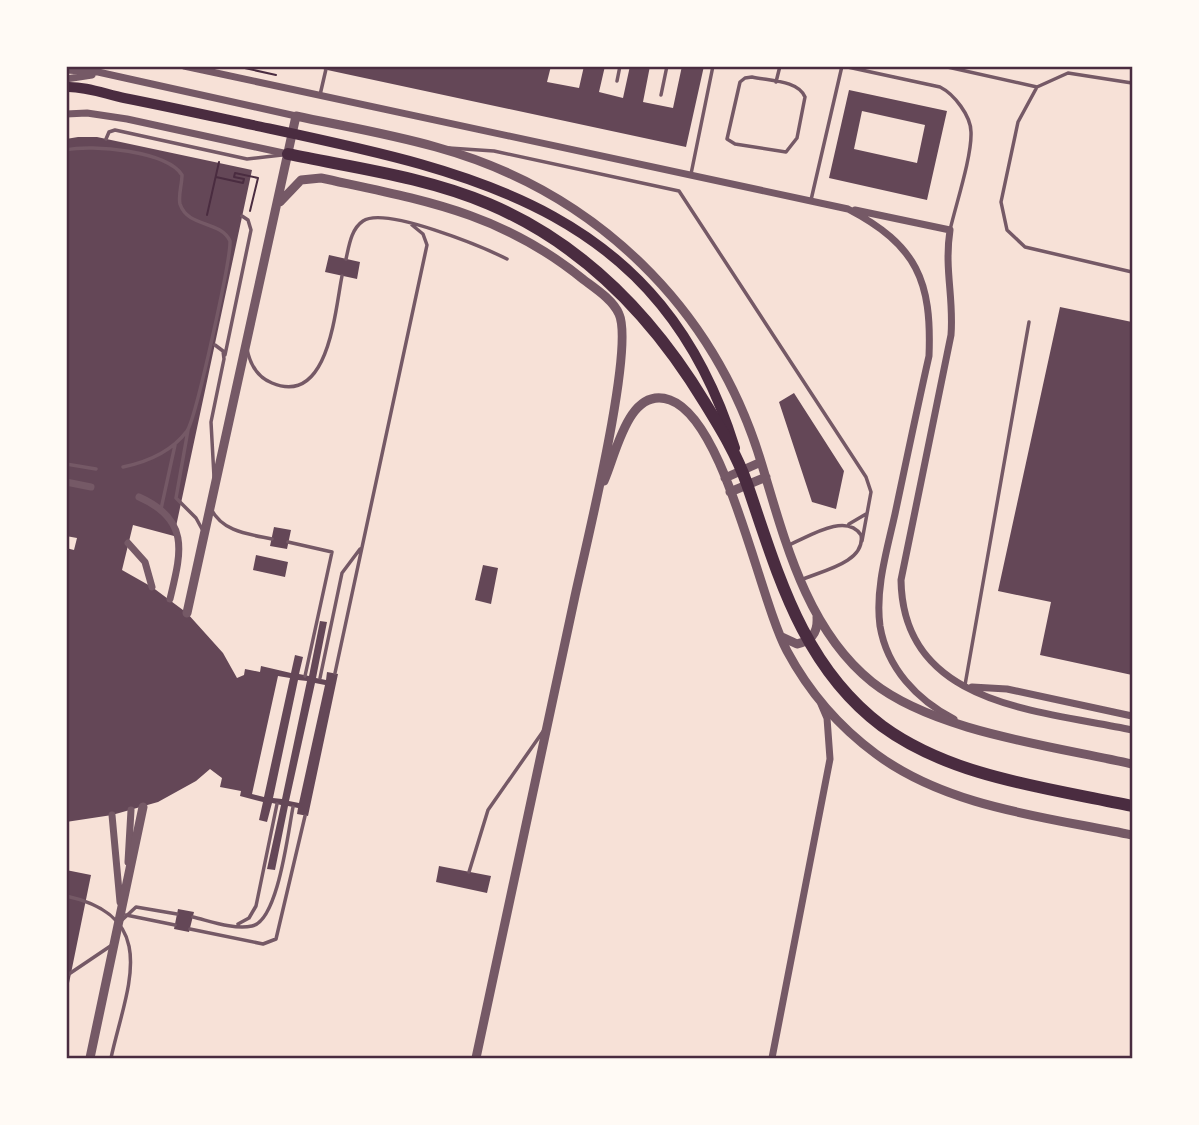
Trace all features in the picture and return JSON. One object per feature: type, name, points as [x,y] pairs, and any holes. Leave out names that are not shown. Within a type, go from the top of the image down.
[{"type":"highway","points":[[288,154],[451,190],[488,203],[538,229],[581,258],[626,298],[682,366],[741,467],[793,615],[810,647],[853,700],[906,741],[946,760],[999,777],[1132,806]]},
{"type":"main road","points":[[67,85],[423,163],[482,181],[543,209],[624,268],[674,321],[705,369],[718,397],[741,467]]},
{"type":"street","points":[[184,66],[950,230],[946,262],[953,315],[951,335],[904,560],[901,599],[910,634],[917,647],[941,672],[965,687],[1005,702],[1132,730]]},
{"type":"street","points":[[66,70],[114,75],[436,147],[518,178],[569,204],[646,265],[684,309],[714,354],[745,418],[801,580],[817,614],[854,666],[888,694],[932,716],[984,731],[1131,762]]},
{"type":"street","points":[[67,85],[114,75]]},
{"type":"street","points":[[66,114],[127,119],[288,154]]},
{"type":"street","points":[[187,613],[296,116]]},
{"type":"street","points":[[275,210],[293,185],[310,177],[467,212],[514,232],[560,261],[614,305],[622,326],[598,495],[477,1059]]},
{"type":"street","points":[[848,209],[876,223],[905,251],[923,280],[930,324],[929,356],[881,581],[880,626],[895,666],[908,685],[940,712],[984,731]]},
{"type":"street","points":[[598,495],[627,421],[643,403],[655,398],[668,399],[683,406],[716,453],[779,633],[827,719],[830,759],[772,1059]]},
{"type":"street","points":[[725,478],[761,462]]},
{"type":"street","points":[[730,492],[766,477]]},
{"type":"street","points":[[66,482],[91,487]]},
{"type":"street","points":[[139,497],[161,509],[176,528],[180,550],[170,599]]},
{"type":"street","points":[[128,543],[145,562],[152,587]]},
{"type":"street","points":[[779,633],[791,643],[808,641],[817,630],[817,614]]},
{"type":"street","points":[[965,687],[1007,689],[1132,716]]},
{"type":"street","points":[[820,704],[876,754],[924,783],[989,804],[1132,835]]},
{"type":"street","points":[[127,881],[143,807]]},
{"type":"street","points":[[90,1059],[117,927],[124,912],[131,810]]},
{"type":"street","points":[[112,815],[124,912]]},
{"type":"lane","points":[[617,80],[620,66]]},
{"type":"lane","points":[[661,95],[667,66]]},
{"type":"lane","points":[[690,175],[713,66]]},
{"type":"lane","points":[[776,82],[780,66]]},
{"type":"lane","points":[[811,200],[842,66],[940,88],[953,96],[967,116],[972,135],[950,230]]},
{"type":"lane","points":[[943,66],[1037,87]]},
{"type":"lane","points":[[320,96],[326,69]]},
{"type":"lane","points":[[1132,83],[1068,72],[1037,87],[1018,122],[1001,202],[1007,230],[1015,240],[1038,252],[1132,272]]},
{"type":"lane","points":[[752,77],[776,82],[796,86],[805,97],[797,138],[791,148],[786,152],[730,142],[727,135],[740,82],[752,77]]},
{"type":"lane","points":[[106,139],[109,132],[115,130],[247,159],[288,154]]},
{"type":"lane","points":[[66,149],[90,146],[109,148],[172,164],[182,175],[181,206],[188,216],[227,235],[230,248],[176,498],[196,518],[204,538]]},
{"type":"lane","points":[[436,147],[494,151],[679,191],[866,477],[871,492],[862,541],[854,557],[801,580]]},
{"type":"lane","points":[[215,488],[210,431],[251,230],[248,220],[242,216]]},
{"type":"lane","points":[[346,259],[351,236],[365,219],[374,217],[471,242],[507,259]]},
{"type":"lane","points":[[335,673],[426,245],[424,234],[412,225]]},
{"type":"lane","points":[[246,344],[254,369],[271,383],[292,386],[312,377],[324,359],[342,276]]},
{"type":"lane","points":[[965,687],[1030,322]]},
{"type":"lane","points":[[215,345],[223,351],[224,359]]},
{"type":"lane","points":[[123,467],[152,458],[175,443],[189,429]]},
{"type":"lane","points":[[161,509],[175,443]]},
{"type":"lane","points":[[66,464],[96,469]]},
{"type":"lane","points":[[211,507],[217,518],[231,529],[272,539]]},
{"type":"lane","points":[[788,545],[856,522],[867,512]]},
{"type":"lane","points":[[847,525],[858,530],[862,541]]},
{"type":"lane","points":[[288,542],[332,552],[305,676]]},
{"type":"lane","points":[[320,678],[342,573],[363,544]]},
{"type":"lane","points":[[470,872],[488,810],[506,780],[548,725]]},
{"type":"lane","points":[[230,925],[243,922],[256,906],[277,804]]},
{"type":"lane","points":[[192,917],[230,925],[258,924],[269,912],[293,807]]},
{"type":"lane","points":[[190,929],[264,944],[276,939],[305,816]]},
{"type":"lane","points":[[66,897],[86,901],[113,915],[125,932],[130,946],[131,968],[111,1059]]},
{"type":"lane","points":[[124,912],[142,907],[177,914]]},
{"type":"lane","points":[[124,912],[174,925]]},
{"type":"lane","points":[[66,976],[114,944]]},
{"type":"lane","points":[[552,1059],[569,1059]]},
{"type":"path","points":[[240,67],[276,75]]},
{"type":"path","points":[[205,225],[218,163]]},
{"type":"path","points":[[216,175],[243,183],[244,178],[234,177],[235,173],[258,178],[248,220]]},
{"type":"building","points":[[551,66],[547,82],[579,88],[584,66],[605,66],[599,92],[623,98],[630,66],[650,66],[643,102],[673,108],[682,66],[704,66],[686,147],[318,68]]},
{"type":"building","points":[[849,90],[947,111],[927,200],[829,178]],"holes":[[[862,111],[925,125],[917,163],[854,149]]]},
{"type":"building","points":[[97,137],[252,170],[174,536],[133,525],[122,570],[152,587],[187,613],[223,653],[237,678],[244,675],[245,669],[260,672],[261,666],[291,673],[295,655],[303,657],[299,674],[309,676],[320,621],[327,622],[316,678],[326,680],[327,672],[338,674],[308,816],[297,814],[298,808],[288,806],[275,870],[267,869],[281,805],[272,803],[267,822],[259,820],[263,802],[240,796],[241,791],[220,787],[222,778],[210,769],[196,781],[158,802],[112,815],[66,822],[66,548],[74,550],[77,538],[66,536],[66,139]],"holes":[[[278,676],[290,678],[264,797],[252,794]],[[298,680],[307,681],[282,799],[273,798]],[[315,683],[325,685],[299,803],[289,801]]]},
{"type":"building","points":[[329,255],[360,262],[357,279],[325,272]]},
{"type":"building","points":[[1060,307],[1132,322],[1132,675],[1040,655],[1051,602],[998,591]]},
{"type":"building","points":[[794,393],[844,471],[836,509],[812,502],[779,402]]},
{"type":"building","points":[[274,527],[291,530],[287,549],[270,546]]},
{"type":"building","points":[[256,555],[288,562],[285,577],[253,570]]},
{"type":"building","points":[[483,565],[498,568],[491,604],[475,600]]},
{"type":"building","points":[[439,866],[491,876],[487,893],[436,882]]},
{"type":"building","points":[[66,870],[91,875],[68,988],[66,988]]},
{"type":"building","points":[[178,909],[194,912],[189,932],[174,929]]}]
